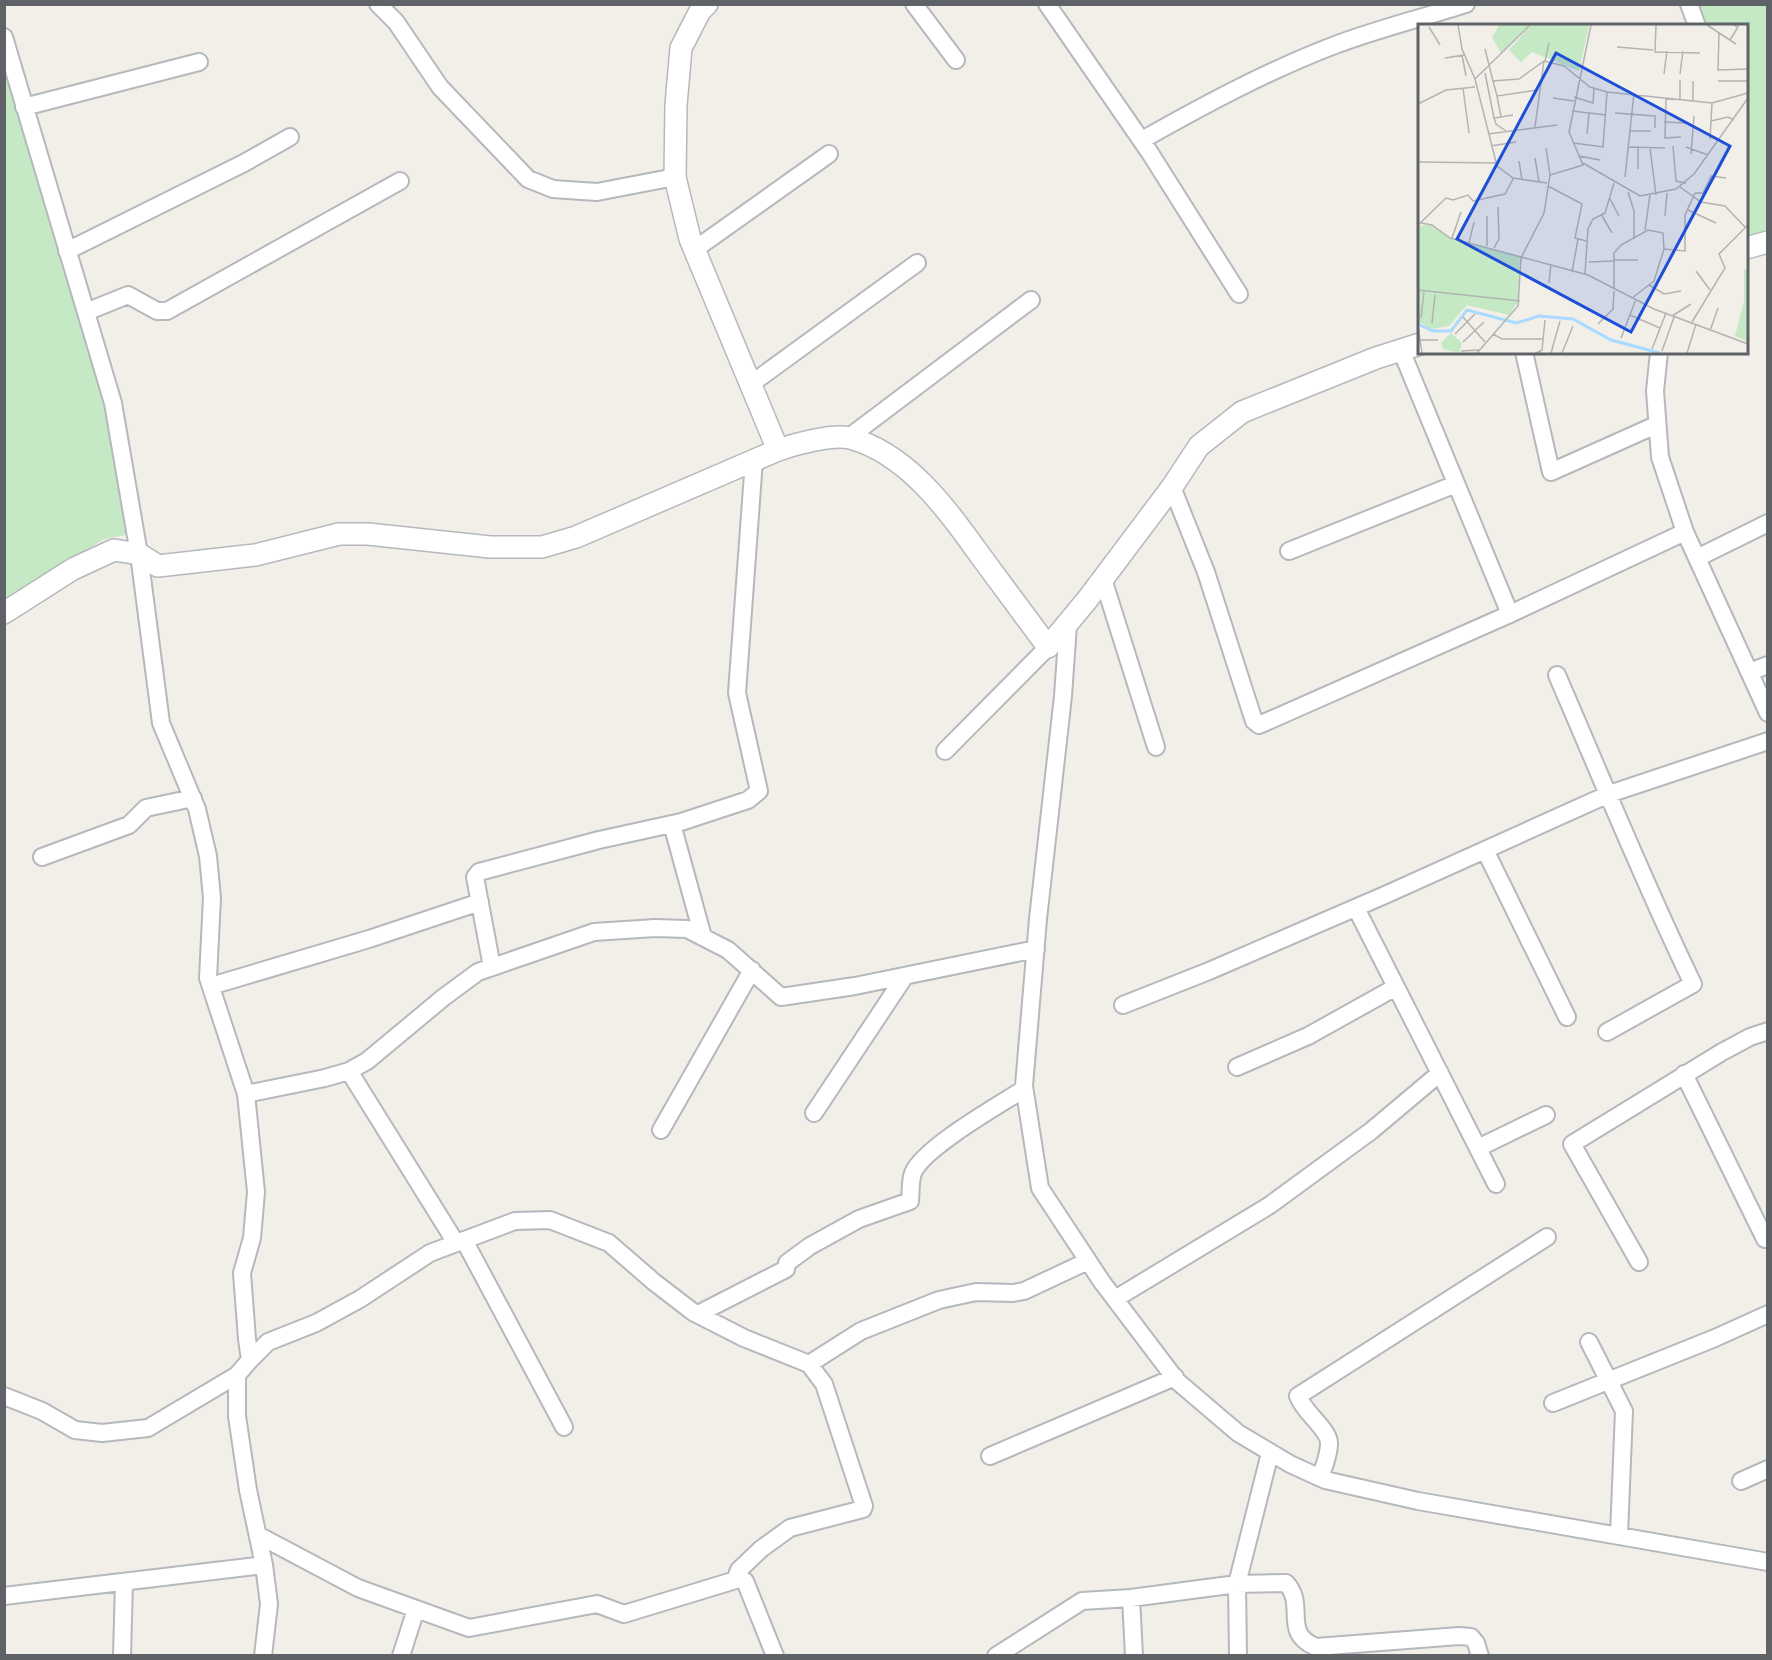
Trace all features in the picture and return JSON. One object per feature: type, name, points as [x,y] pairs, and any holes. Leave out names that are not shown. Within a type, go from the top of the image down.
[{"type":"street","points":[[378,4],[396,22],[440,87],[528,179],[553,189],[597,192],[675,177]]},
{"type":"street","points":[[707,4],[700,12],[681,48],[676,105],[675,177],[694,250],[778,450]]},
{"type":"street","points":[[914,4],[956,60]]},
{"type":"street","points":[[1047,4],[1142,140],[1239,294]]},
{"type":"street","points":[[1142,140],[1228,92],[1334,46],[1428,10],[1466,4]]},
{"type":"street","points":[[1689,4],[1696,24]]},
{"type":"street","points":[[4,37],[113,403],[138,555],[161,723],[193,798],[208,856],[212,898],[208,978],[246,1094],[256,1192],[252,1238],[242,1273],[250,1360]]},
{"type":"street","points":[[24,107],[199,62]]},
{"type":"street","points":[[67,251],[244,163],[290,137]]},
{"type":"street","points":[[694,250],[829,154]]},
{"type":"street","points":[[86,312],[128,295],[157,311],[167,311],[400,181]]},
{"type":"street","points":[[1748,247],[1767,242]]},
{"type":"street","points":[[751,384],[916,263]]},
{"type":"street","points":[[848,438],[1031,300]]},
{"type":"street","points":[[945,751],[1068,625],[1172,487],[1199,446],[1242,412],[1309,384],[1410,347],[1456,484],[1510,614]]},
{"type":"street","points":[[1524,354],[1551,472],[1656,425]]},
{"type":"street","points":[[1659,354],[1655,391],[1660,457],[1685,532],[1767,713]]},
{"type":"street","points":[[4,613],[73,568],[114,550],[138,555],[158,566],[255,555],[339,534],[368,534],[490,547],[542,547],[576,537],[778,450],[804,441],[848,438],[883,452],[921,481],[951,516],[1048,647]]},
{"type":"street","points":[[492,967],[475,877],[479,872],[599,840],[672,824],[748,800],[759,790],[737,693],[753,460]]},
{"type":"street","points":[[1289,551],[1456,484]]},
{"type":"street","points":[[1172,487],[1206,572],[1254,721],[1259,725],[1510,614],[1685,532]]},
{"type":"street","points":[[1697,558],[1767,523]]},
{"type":"street","points":[[1103,579],[1156,747]]},
{"type":"street","points":[[1068,625],[1024,1089],[1040,1188],[1115,1299],[1175,1377],[1238,1433],[1320,1478],[1418,1501],[1767,1562]]},
{"type":"street","points":[[1749,672],[1767,665]]},
{"type":"street","points":[[1557,675],[1629,846],[1693,984],[1606,1032]]},
{"type":"street","points":[[1123,1005],[1356,908],[1609,794],[1767,741]]},
{"type":"street","points":[[42,857],[129,825],[146,808],[193,798]]},
{"type":"street","points":[[672,824],[703,937]]},
{"type":"street","points":[[1485,850],[1567,1017]]},
{"type":"street","points":[[211,986],[369,939],[479,902]]},
{"type":"street","points":[[1356,908],[1496,1184]]},
{"type":"street","points":[[246,1094],[349,1071],[367,1061],[478,972],[594,932],[655,928],[687,929],[728,950],[781,997],[855,986],[1036,949]]},
{"type":"street","points":[[661,1130],[752,970]]},
{"type":"street","points":[[814,1113],[905,976]]},
{"type":"street","points":[[1237,1066],[1308,1036],[1396,987]]},
{"type":"street","points":[[1639,1262],[1572,1144],[1684,1074],[1750,1037],[1767,1031]]},
{"type":"street","points":[[349,1071],[460,1241],[564,1427]]},
{"type":"street","points":[[1115,1299],[1270,1204],[1371,1131],[1440,1073]]},
{"type":"street","points":[[1684,1074],[1765,1239]]},
{"type":"street","points":[[698,1314],[786,1269],[787,1263],[810,1246],[859,1219],[910,1201],[912,1175],[919,1162],[960,1129],[1024,1089]]},
{"type":"street","points":[[1478,1148],[1546,1114]]},
{"type":"street","points":[[4,1396],[42,1411],[75,1430],[102,1433],[148,1428],[237,1375],[268,1342],[316,1323],[360,1299],[430,1253],[515,1221],[550,1220],[609,1243],[654,1282],[698,1314],[744,1338],[809,1364],[824,1384],[864,1506],[863,1509],[790,1528],[761,1549],[739,1570],[735,1580]]},
{"type":"street","points":[[1320,1478],[1330,1441],[1326,1432],[1302,1407],[1298,1396],[1547,1237]]},
{"type":"street","points":[[809,1364],[861,1331],[939,1300],[976,1292],[1024,1291],[1088,1261]]},
{"type":"street","points":[[1553,1402],[1715,1338],[1767,1314]]},
{"type":"street","points":[[1589,1342],[1624,1411],[1619,1535]]},
{"type":"street","points":[[237,1375],[237,1416],[269,1604],[262,1656]]},
{"type":"street","points":[[990,1456],[1175,1377]]},
{"type":"street","points":[[1238,1656],[1237,1584],[1270,1452]]},
{"type":"street","points":[[1741,1481],[1767,1469]]},
{"type":"street","points":[[258,1534],[358,1588],[469,1628],[597,1604],[624,1614],[735,1580],[745,1581],[775,1656]]},
{"type":"street","points":[[4,1596],[264,1565]]},
{"type":"street","points":[[122,1656],[124,1582]]},
{"type":"street","points":[[996,1656],[1082,1601],[1131,1598],[1237,1584],[1286,1583],[1293,1591],[1298,1633],[1305,1643],[1316,1647],[1471,1637],[1476,1642],[1480,1656]]},
{"type":"street","points":[[1131,1598],[1134,1656]]},
{"type":"street","points":[[401,1656],[416,1609]]},
{"type":"green space","points":[[1693,5],[1767,5],[1767,233],[1748,239],[1748,24],[1697,24]]},
{"type":"green space","points":[[4,65],[20,124],[103,391],[126,535],[104,539],[5,602]]}]
